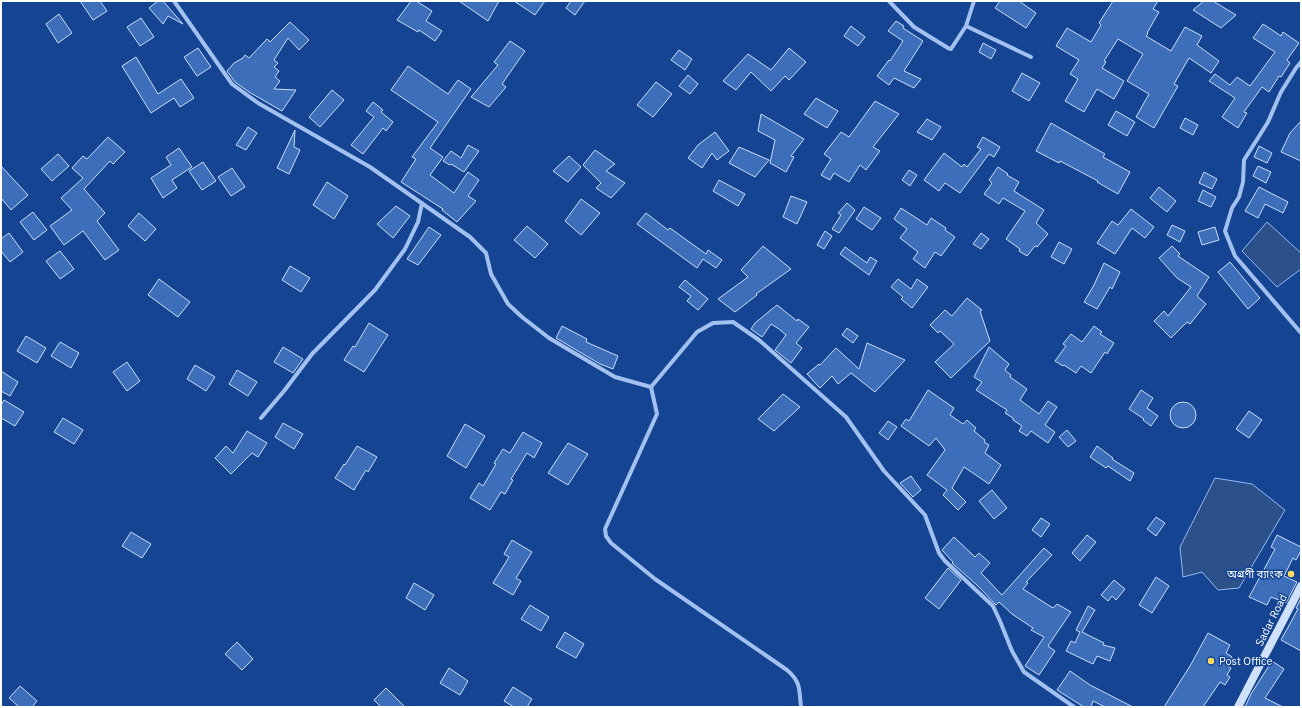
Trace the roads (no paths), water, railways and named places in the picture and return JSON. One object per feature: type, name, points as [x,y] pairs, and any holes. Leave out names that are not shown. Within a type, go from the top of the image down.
[{"type":"main road","name":"Sadar Road","points":[[1238,707],[1301,586]]},
{"type":"street","points":[[174,1],[232,84],[258,103],[370,167],[470,237],[486,253],[491,274],[508,304],[549,338],[615,377],[651,387]]},
{"type":"street","points":[[889,1],[914,27],[948,48],[951,48],[966,26],[974,1]]},
{"type":"street","points":[[966,26],[1031,57]]},
{"type":"street","points":[[1301,62],[1280,92],[1268,122],[1244,160],[1243,182],[1239,197],[1232,208],[1226,231],[1235,256],[1301,332]]},
{"type":"street","points":[[261,418],[312,354],[375,290],[405,249],[418,222],[422,203]]},
{"type":"street","points":[[651,387],[697,332],[713,323],[733,322],[759,340],[846,417],[884,471],[925,515],[939,553],[945,561],[993,606],[1012,651],[1024,672],[1074,707]]},
{"type":"street","points":[[651,387],[657,414],[605,529],[606,536],[611,543],[655,579],[780,665],[795,677],[799,686],[801,707]]},
{"type":"water","points":[[1267,222],[1301,253],[1301,269],[1277,287],[1242,251]]},
{"type":"water","points":[[1215,478],[1252,484],[1285,510],[1239,588],[1218,590],[1202,572],[1183,577],[1180,547]]},
{"type":"place","name":"অগ্রণী ব্যাংক","points":[[1291,574]]},
{"type":"place","name":"Post Office","points":[[1211,661]]}]
